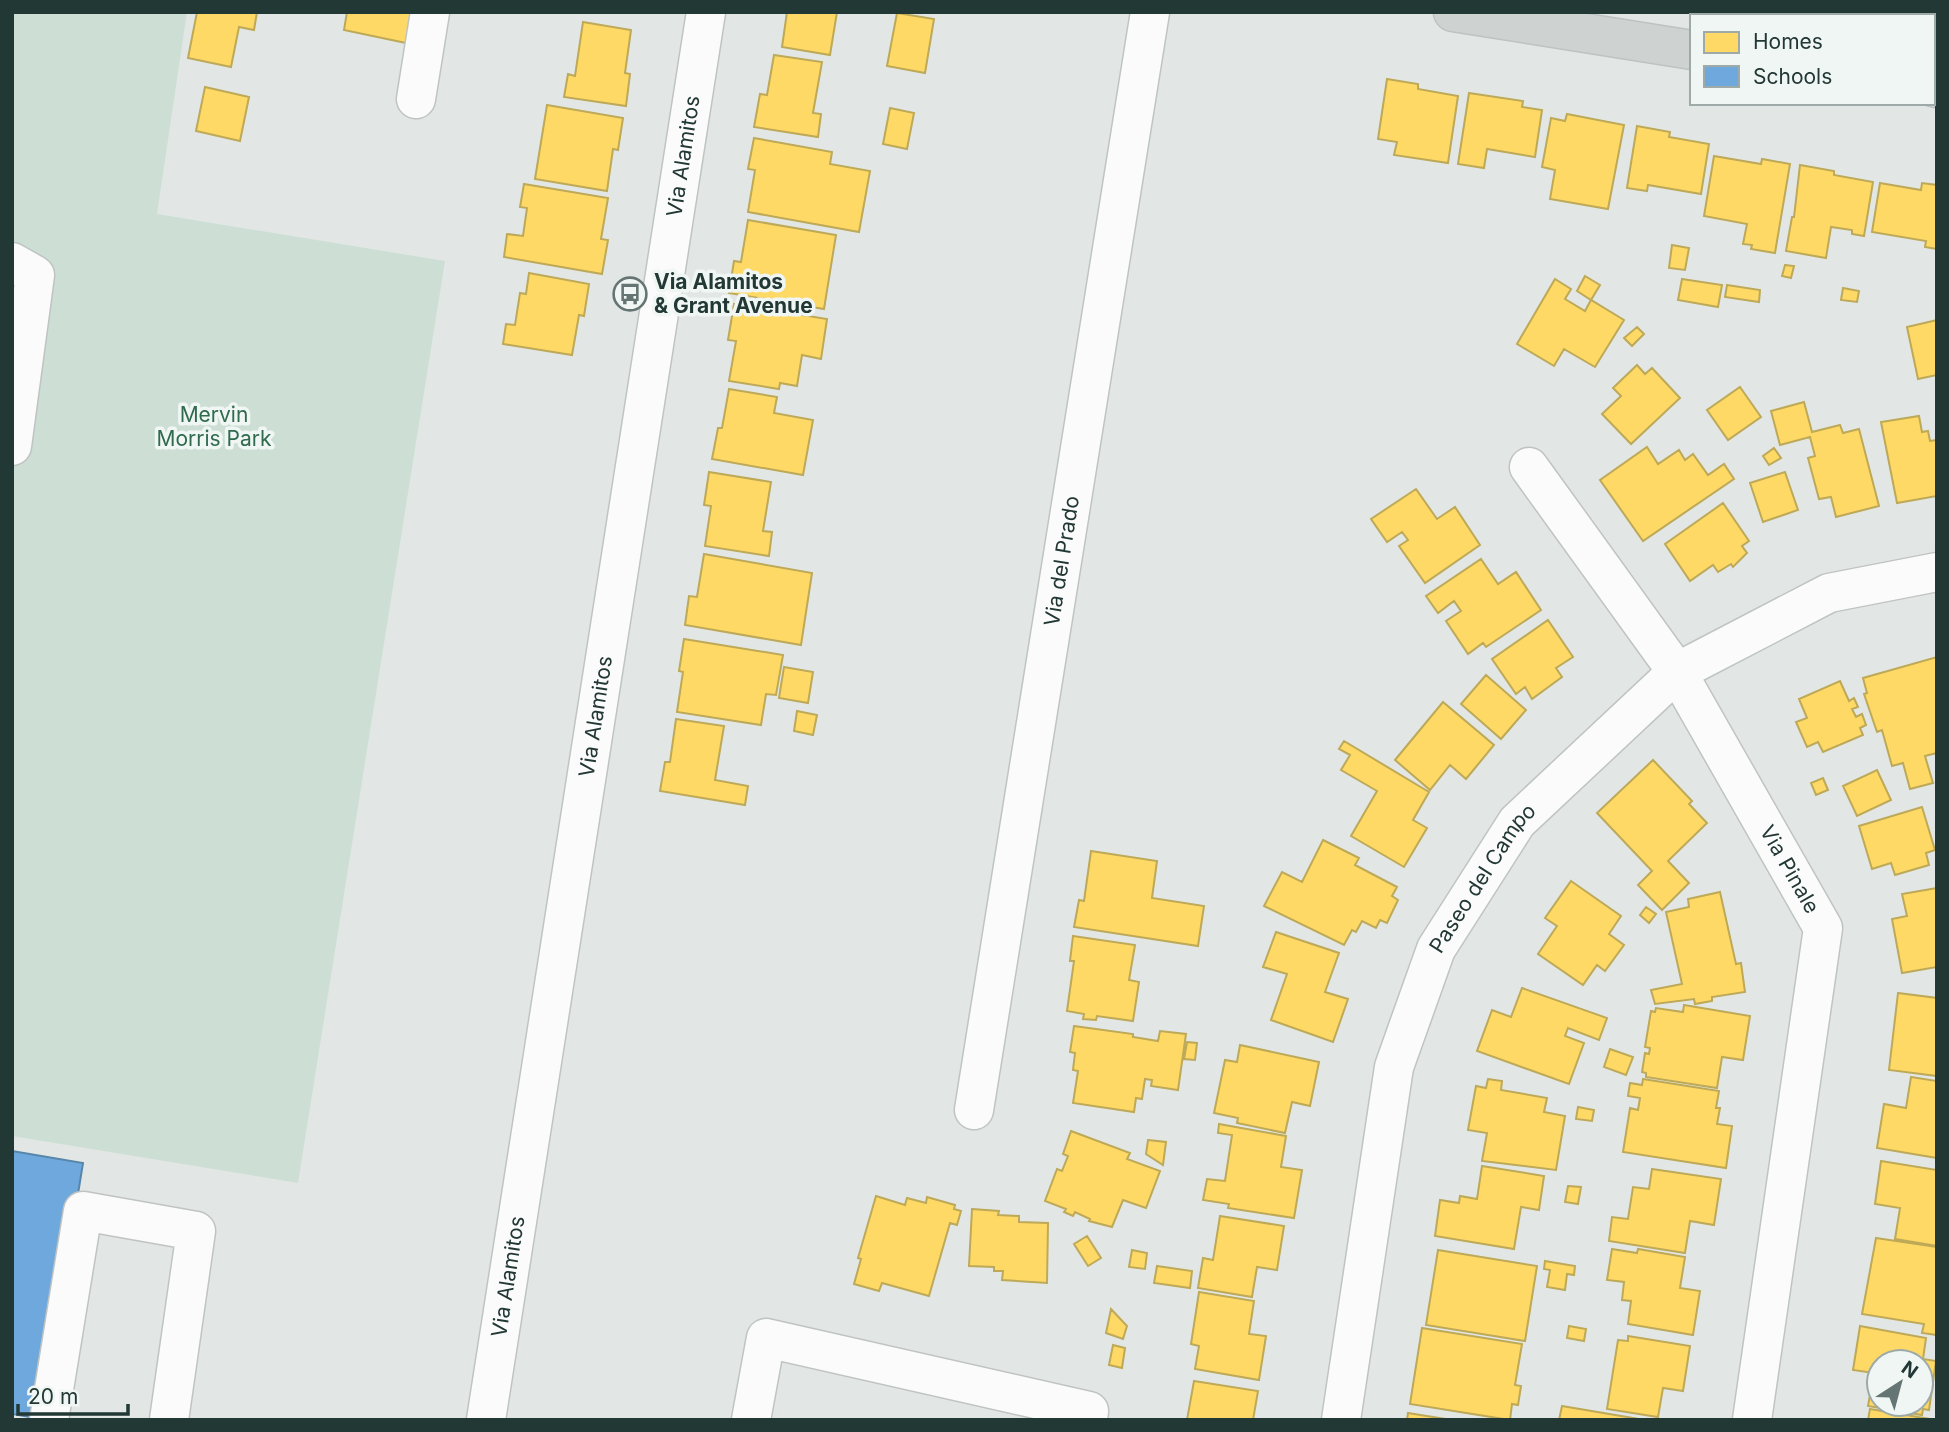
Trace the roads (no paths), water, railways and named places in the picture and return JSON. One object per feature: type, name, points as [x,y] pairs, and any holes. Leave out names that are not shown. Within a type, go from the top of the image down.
[{"type":"main road","points":[[1455,12],[1542,19],[1690,50]]},
{"type":"street","points":[[416,99],[430,12]]},
{"type":"street","name":"Via Alamitos","points":[[486,1420],[706,12]]},
{"type":"street","name":"Via del Prado","points":[[974,1110],[1150,12]]},
{"type":"street","points":[[12,262],[35,275],[12,446]]},
{"type":"street","name":"Via Pinale","points":[[1529,467],[1677,672],[1823,928],[1752,1420]]},
{"type":"street","name":"Paseo del Campo","points":[[1341,1420],[1394,1068],[1436,950],[1517,822],[1677,672],[1829,593],[1937,572]]},
{"type":"street","points":[[49,1420],[83,1211],[196,1231],[169,1420]]},
{"type":"street","points":[[751,1420],[766,1338],[1089,1411],[1088,1420]]},
{"type":"place","name":"Via Alamitos & Grant Avenue","points":[[630,294]]},
{"type":"park label","name":"Mervin Morris Park","points":[[214,427]]}]
